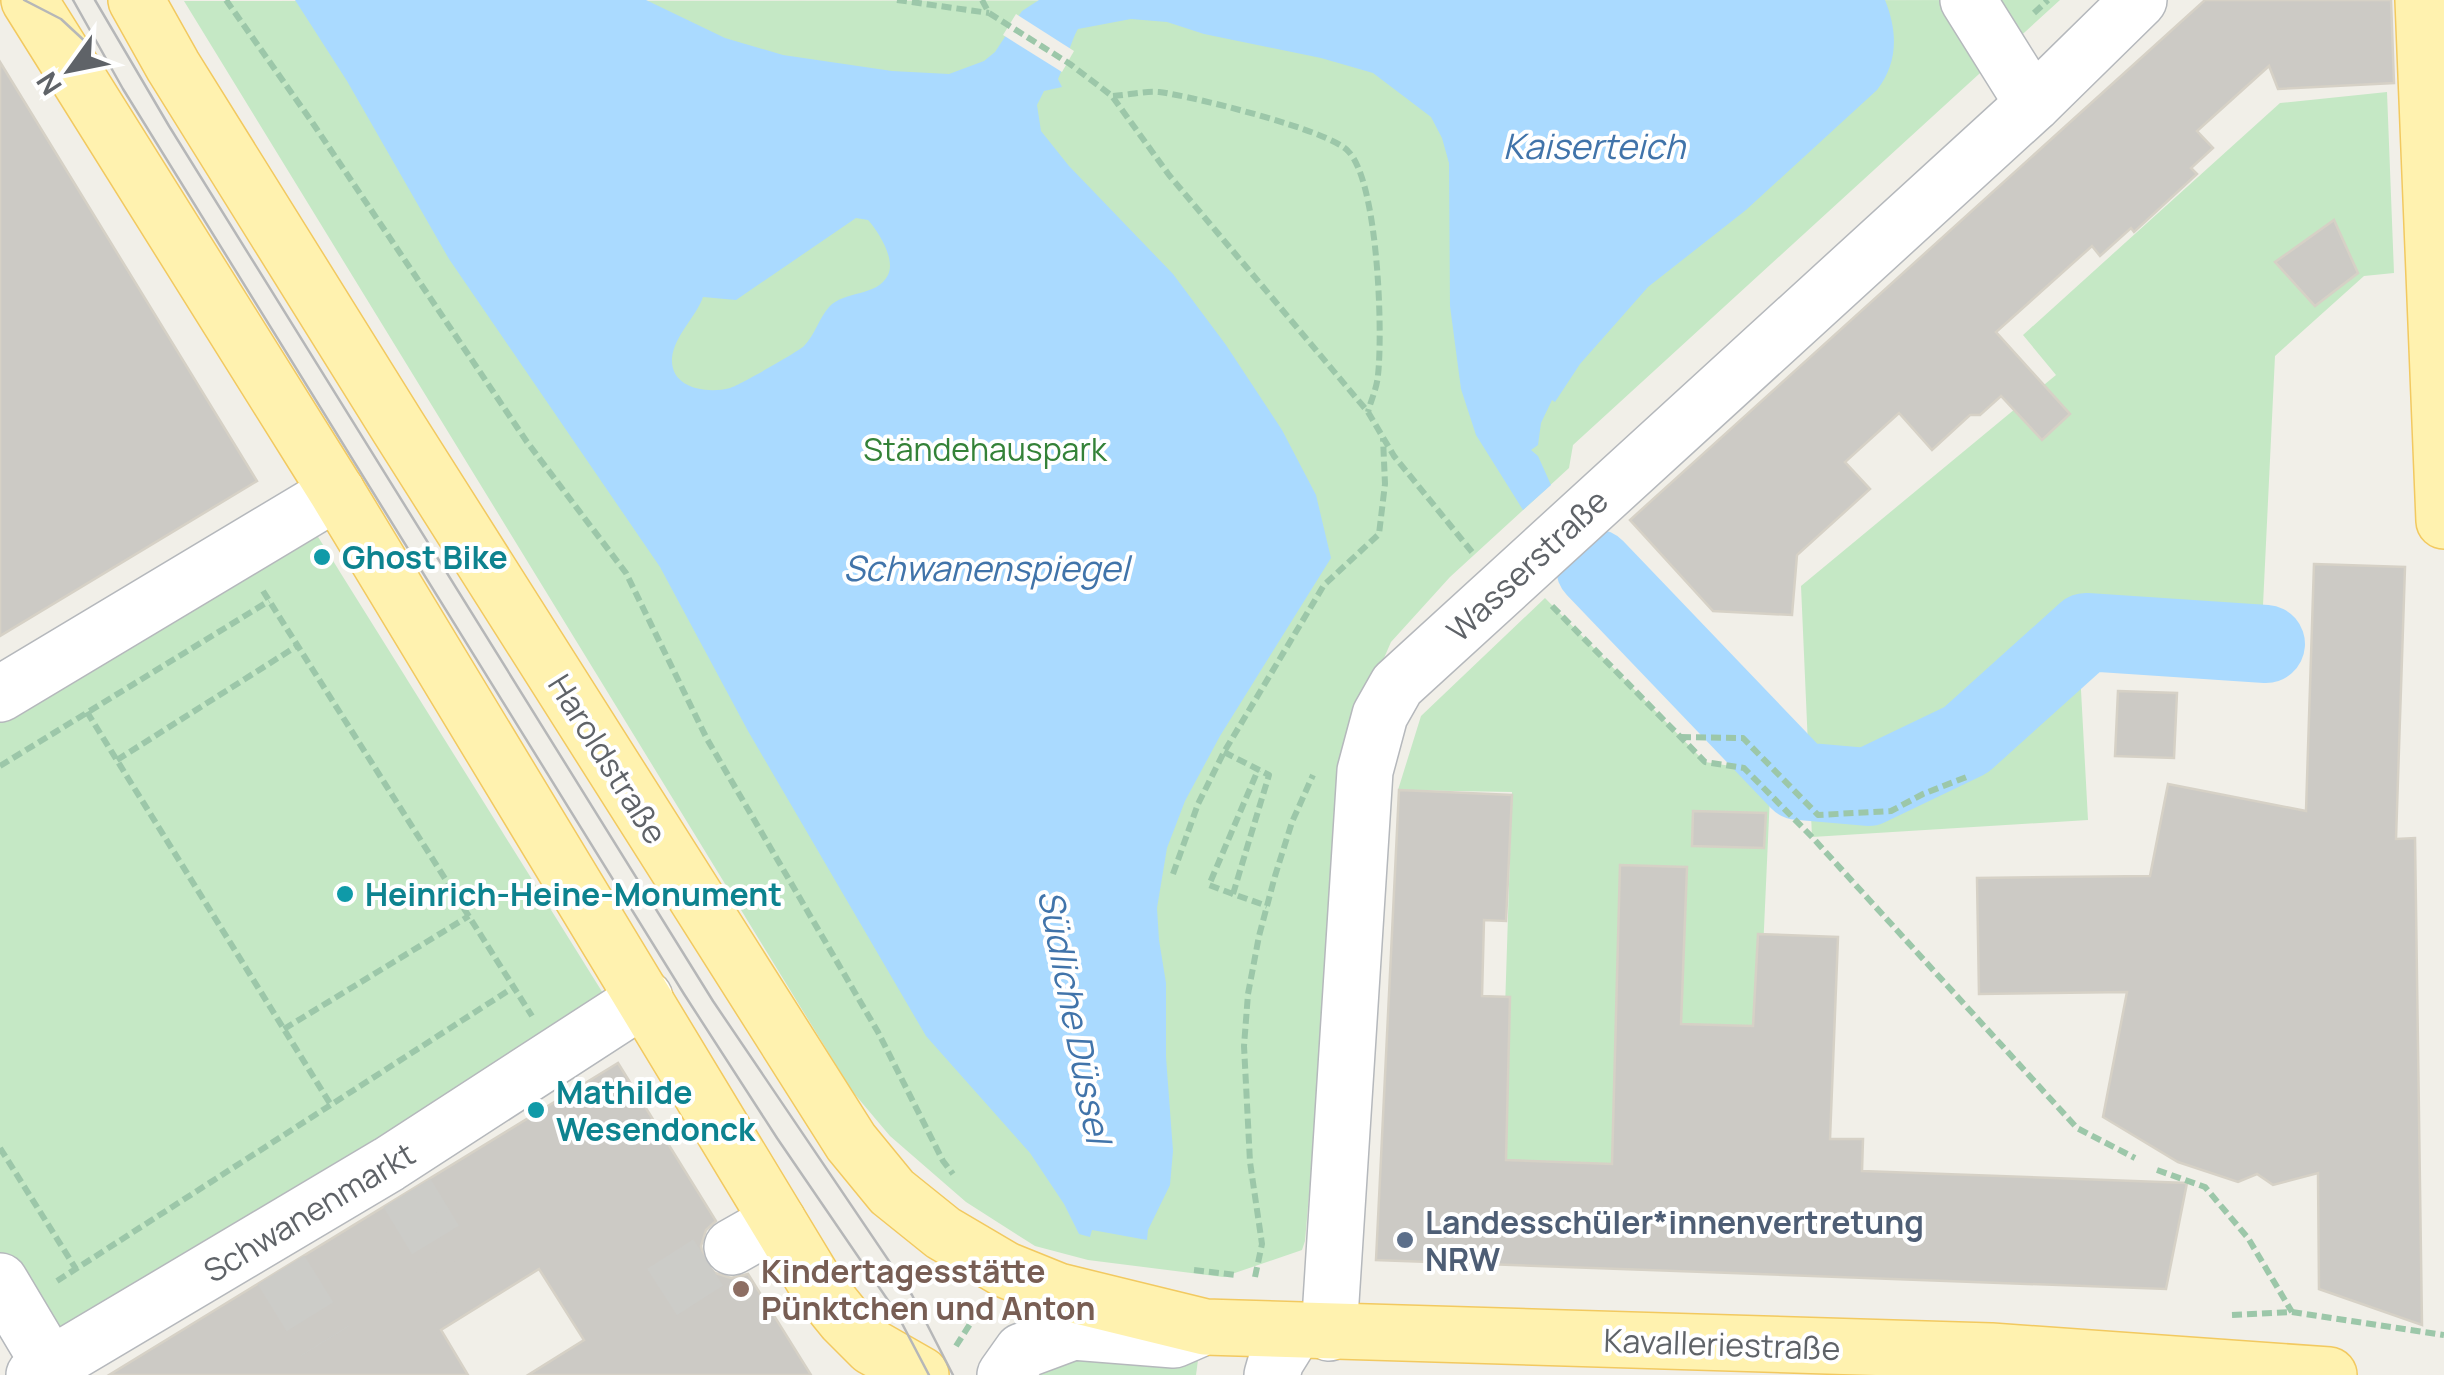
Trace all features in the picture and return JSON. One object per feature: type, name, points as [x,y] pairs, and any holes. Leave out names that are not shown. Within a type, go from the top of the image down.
[{"type":"main road","points":[[29,0],[337,492],[645,998],[755,1234],[818,1287],[872,1347],[921,1375]]},
{"type":"main road","name":"Haroldstraße","points":[[136,0],[398,427],[851,1142],[892,1192],[943,1233],[1006,1270],[1058,1291],[1301,1354]]},
{"type":"main road","points":[[2423,0],[2444,521]]},
{"type":"main road","name":"Kavalleriestraße","points":[[1301,1354],[1992,1351],[2329,1375]]},
{"type":"street","points":[[1968,0],[2033,104]]},
{"type":"street","name":"Wasserstraße","points":[[1301,1354],[1366,770],[1380,715],[1397,684],[2033,104],[2138,0]]},
{"type":"street","points":[[0,694],[337,492]]},
{"type":"street","name":"Schwanenmarkt","points":[[8,1294],[47,1372],[272,1256],[398,1179],[556,1054],[645,998]]},
{"type":"street","points":[[1004,1375],[1022,1351],[1073,1332],[1174,1340],[1205,1327]]},
{"type":"path","points":[[226,0],[526,442],[626,572],[706,740],[868,1016],[954,1175]]},
{"type":"path","points":[[897,0],[989,13],[1070,64],[1112,96],[1169,175],[1368,412],[1466,546],[1512,579],[1705,762],[1744,768],[2076,1128],[2135,1158]]},
{"type":"path","points":[[982,0],[989,13]]},
{"type":"path","points":[[1112,96],[1156,92],[1228,106],[1346,148],[1360,168],[1371,202],[1380,328],[1378,379],[1368,412]]},
{"type":"path","points":[[1174,874],[1198,804],[1224,752],[1324,585],[1379,534],[1385,484],[1383,437]]},
{"type":"path","points":[[239,552],[556,1054]]},
{"type":"path","points":[[0,766],[269,601]]},
{"type":"path","points":[[117,760],[298,646]]},
{"type":"path","points":[[88,712],[331,1105]]},
{"type":"path","points":[[1681,737],[1743,738],[1818,815],[1891,811],[1970,776]]},
{"type":"path","points":[[1224,752],[1269,775],[1233,894]]},
{"type":"path","points":[[1258,770],[1209,885],[1267,906]]},
{"type":"path","points":[[284,1029],[469,916]]},
{"type":"path","points":[[8,1294],[76,1269],[514,987]]},
{"type":"path","points":[[0,1148],[76,1269]]},
{"type":"path","points":[[2158,1170],[2205,1186],[2248,1238],[2292,1312]]},
{"type":"green space","name":"Ständehauspark","points":[[2060,0],[1573,445],[1569,468],[1450,577],[1391,642],[1357,720],[1331,941],[1305,1241],[1302,1250],[1223,1277],[1088,1260],[1035,1246],[966,1202],[890,1136],[852,1091],[184,1]]},
{"type":"green space","points":[[2387,92],[2394,273],[2364,276],[2275,356],[2261,647],[2079,653],[2088,820],[1812,837],[1801,586],[2056,375],[2023,335],[2280,103]]},
{"type":"green space","points":[[305,516],[611,1006],[56,1373],[0,1280],[0,698]]},
{"type":"green space","points":[[1545,598],[1705,762],[1744,768],[1770,795],[1753,1173],[1500,1163],[1512,792],[1398,790],[1421,716]]},
{"type":"green space","points":[[1104,1345],[1198,1360],[1196,1375],[1028,1375]]},
{"type":"water","name":"Schwanenspiegel","points":[[295,0],[646,0],[725,38],[783,55],[892,71],[949,74],[984,61],[995,52],[1022,11],[1039,0],[1885,0],[1894,35],[1889,69],[1877,90],[1746,210],[1648,287],[1580,364],[1555,402],[1552,400],[1541,423],[1538,445],[1531,450],[1538,456],[1551,485],[1523,510],[1476,435],[1461,389],[1450,306],[1449,163],[1431,117],[1373,73],[1321,58],[1204,34],[1167,22],[1131,19],[1078,29],[1058,79],[1062,87],[1044,91],[1037,105],[1041,131],[1069,166],[1173,274],[1226,345],[1282,430],[1316,495],[1331,558],[1220,736],[1185,801],[1167,848],[1157,908],[1166,983],[1166,1057],[1173,1151],[1170,1185],[1147,1240],[1092,1230],[1090,1237],[1079,1234],[1030,1153],[926,1036],[748,731],[660,567],[449,259],[347,81]],"holes":[[[856,218],[868,220],[890,261],[883,282],[836,302],[804,346],[735,386],[701,389],[677,377],[674,350],[703,297],[736,300]]]},
{"type":"pier","points":[[1016,14],[1074,51],[1062,72],[1003,35]]},
{"type":"building","points":[[2205,0],[2391,0],[2394,83],[2278,89],[2269,66],[2197,131],[2213,148],[2191,168],[2197,174],[2134,232],[2131,228],[2100,256],[2092,246],[1996,332],[2070,414],[2042,440],[2001,396],[1980,415],[1970,415],[1932,450],[1899,413],[1845,462],[1870,489],[1797,555],[1792,615],[1713,611],[1630,520]]},
{"type":"building","points":[[0,62],[257,481],[0,636]]},
{"type":"building","points":[[2334,220],[2358,273],[2315,306],[2275,262]]},
{"type":"building","points":[[2314,564],[2405,567],[2396,839],[2415,838],[2422,1325],[2319,1289],[2318,1173],[2273,1185],[2257,1174],[2238,1182],[2178,1162],[2103,1117],[2127,992],[1979,994],[1977,878],[2150,876],[2168,784],[2306,811]]},
{"type":"building","points":[[2118,691],[2177,693],[2174,758],[2115,756]]},
{"type":"building","points":[[1399,790],[1512,795],[1506,921],[1484,920],[1482,996],[1510,997],[1506,1160],[1612,1164],[1620,865],[1687,867],[1681,1024],[1753,1026],[1758,934],[1838,937],[1830,1139],[1863,1139],[1862,1171],[2187,1183],[2166,1289],[1376,1260]]},
{"type":"building","points":[[1693,811],[1766,813],[1764,848],[1692,846]]},
{"type":"building","points":[[618,1063],[716,1221],[706,1230],[701,1246],[705,1263],[715,1273],[731,1278],[748,1274],[811,1375],[528,1375],[584,1340],[539,1269],[441,1330],[468,1375],[109,1375]]},
{"type":"waterway","name":"Südliche Düssel","points":[[1595,568],[1799,781],[1868,787],[1966,740],[2086,632],[2266,644]]},
{"type":"tunnel","points":[[407,1193],[450,1264]]},
{"type":"tunnel","points":[[662,1292],[732,1247]]},
{"type":"tunnel","points":[[281,1270],[325,1341]]},
{"type":"tram line","points":[[24,0],[61,19],[89,45]]},
{"type":"tram line","points":[[73,0],[123,89],[684,994],[896,1312],[929,1375]]},
{"type":"tram line","points":[[95,0],[169,126],[713,1001],[912,1295],[953,1375]]},
{"type":"place","name":"Ghost Bike","points":[[322,557]]},
{"type":"place","name":"Heinrich-Heine-Monument","points":[[345,894]]},
{"type":"place","name":"Mathilde Wesendonck","points":[[536,1110]]},
{"type":"place","name":"Landesschüler*innenvertretung NRW","points":[[1405,1240]]},
{"type":"place","name":"Kindertagesstätte Pünktchen und Anton","points":[[741,1289]]},
{"type":"water label","name":"Kaiserteich","points":[[1594,146]]}]
